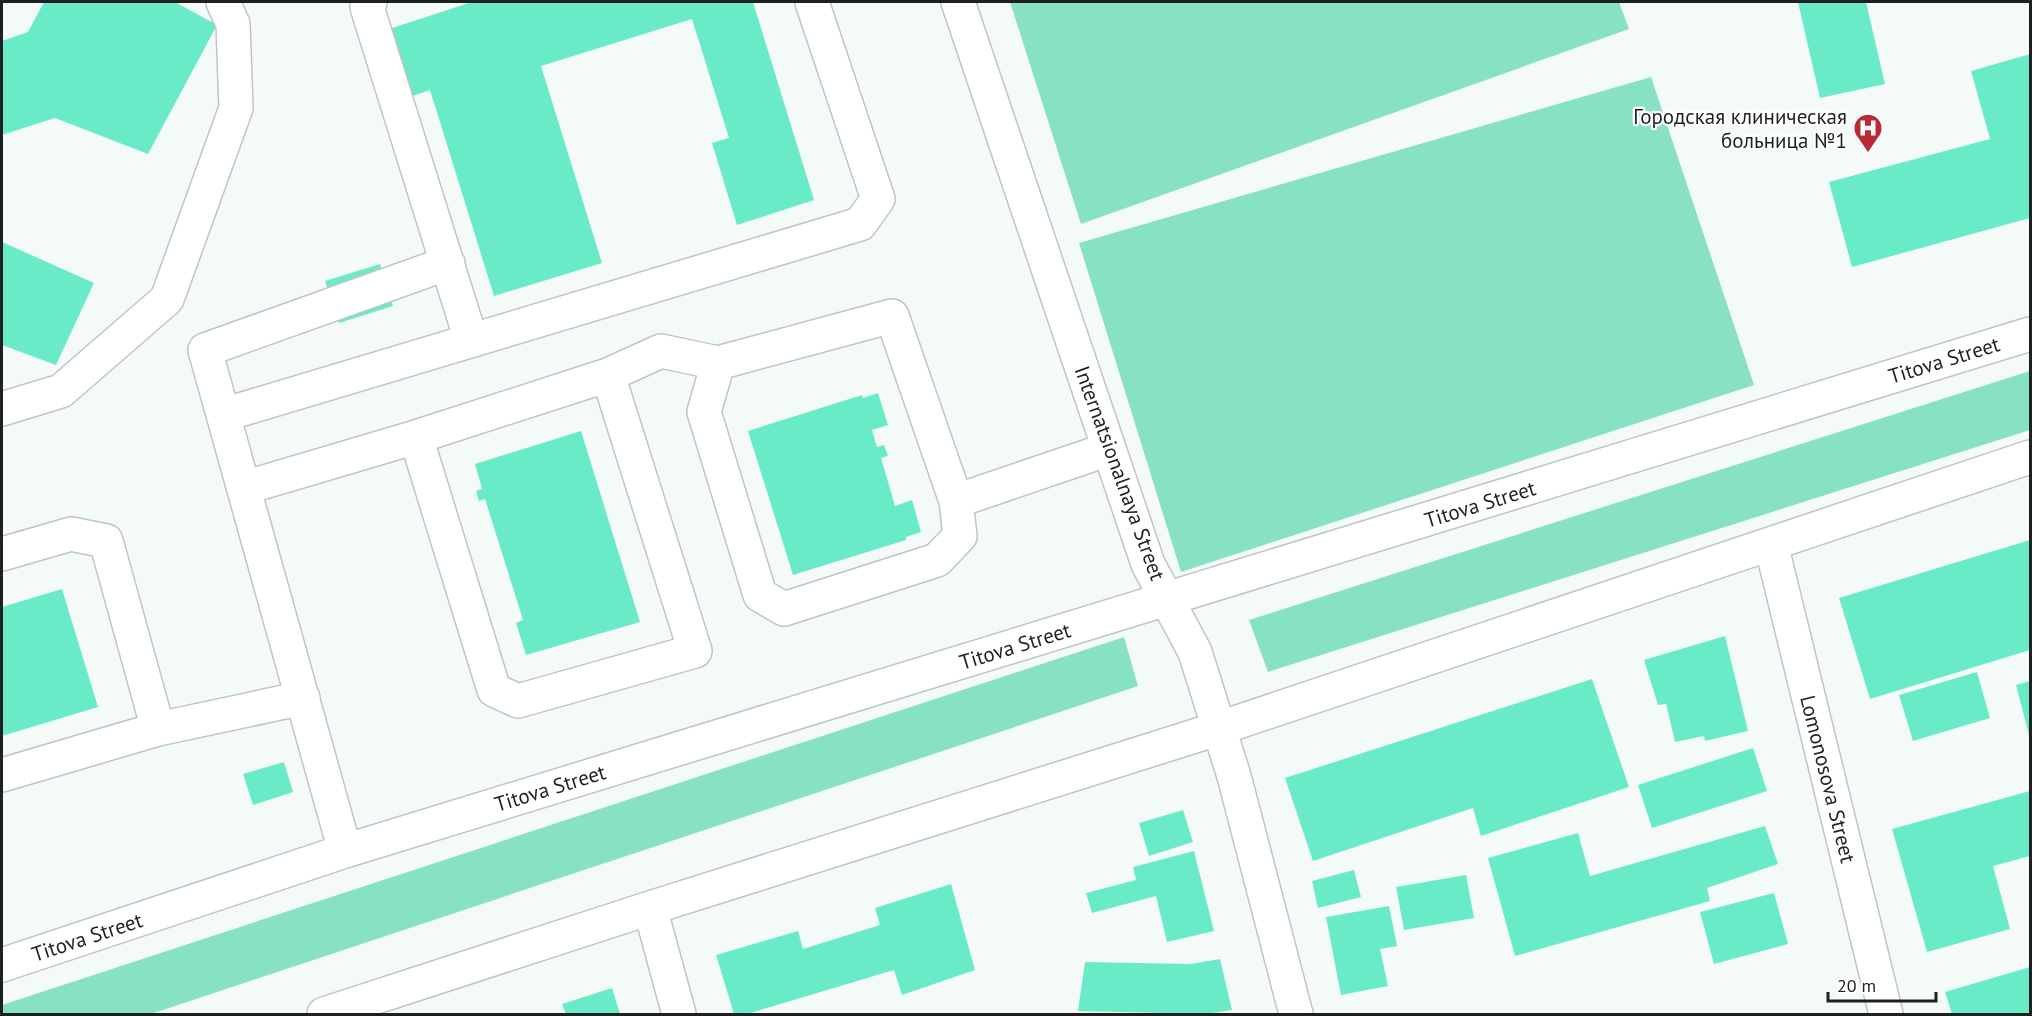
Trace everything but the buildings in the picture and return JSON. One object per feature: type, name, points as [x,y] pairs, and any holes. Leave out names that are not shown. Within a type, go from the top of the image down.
[{"type":"street","points":[[2,409],[61,391],[168,298],[236,108],[233,24],[223,2]]},
{"type":"street","points":[[370,2],[367,7],[471,340]]},
{"type":"street","points":[[223,415],[860,224],[878,199],[812,2]]},
{"type":"street","name":"Internatsionalnaya Street","points":[[958,2],[1148,564],[1195,652],[1220,728],[1296,1014]]},
{"type":"street","points":[[345,851],[205,350],[448,263]]},
{"type":"street","points":[[244,488],[416,437],[608,375],[661,351],[718,363],[892,316],[956,501],[960,536],[937,560],[784,609],[760,595],[704,412],[718,363]]},
{"type":"street","name":"Titova Street","points":[[2,965],[345,851],[2031,334]]},
{"type":"street","points":[[416,437],[494,690],[518,700],[695,651],[608,375]]},
{"type":"street","points":[[956,501],[1109,449]]},
{"type":"street","points":[[324,1014],[650,908],[1220,728],[2031,457]]},
{"type":"street","points":[[2,554],[70,534],[106,541],[158,729]]},
{"type":"street","name":"Lomonosova Street","points":[[1771,544],[1886,1014]]},
{"type":"street","points":[[2,775],[158,729],[303,698]]},
{"type":"street","points":[[650,908],[679,1014]]},
{"type":"green space","points":[[1010,2],[1619,2],[1629,29],[1081,224]]},
{"type":"green space","points":[[1651,77],[1754,385],[1181,572],[1079,243]]},
{"type":"green space","points":[[2030,371],[2030,430],[1268,672],[1249,620]]},
{"type":"green space","points":[[1124,637],[1138,686],[151,1014],[2,1014],[2,1005]]},
{"type":"place","name":"Городская клиническая больница №1","points":[[1868,154]]}]
